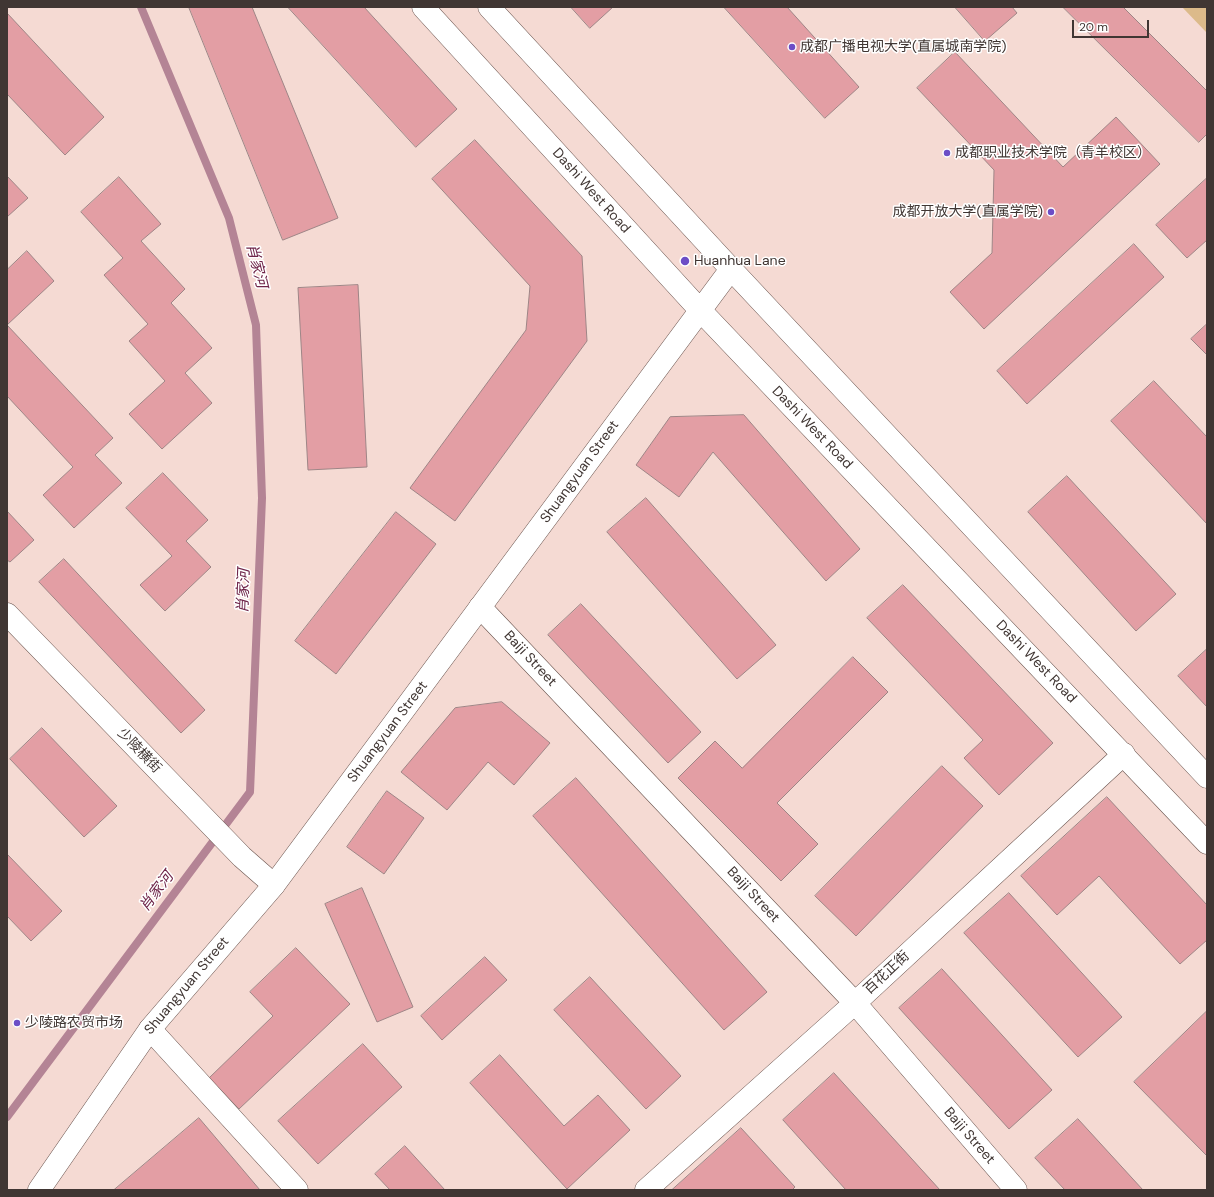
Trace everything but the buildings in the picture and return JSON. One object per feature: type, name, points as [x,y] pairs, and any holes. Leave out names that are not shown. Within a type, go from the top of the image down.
[{"type":"main road","name":"Dashi West Road","points":[[424,7],[700,310],[1124,754],[1207,843]]},
{"type":"main road","points":[[489,7],[731,269],[1207,777]]},
{"type":"main road","name":"Shuangyuan Street","points":[[39,1190],[150,1029],[274,885],[731,269]]},
{"type":"main road","name":"Baiji Street","points":[[480,607],[855,1003],[1016,1190]]},
{"type":"main road","name":"少陵横街","points":[[7,614],[242,858],[274,885]]},
{"type":"main road","name":"百花正街","points":[[646,1190],[855,1003],[1124,754]]},
{"type":"main road","points":[[150,1029],[297,1190]]},
{"type":"shaded area","points":[[1182,7],[1207,7],[1207,33]]},
{"type":"waterway","name":"肖家河","points":[[7,1117],[250,792],[262,498],[256,325],[229,218],[141,7]]},
{"type":"place","name":"成都广播电视大学(直属城南学院)","points":[[792,47]]},
{"type":"place","name":"成都职业技术学院（青羊校区）","points":[[947,153]]},
{"type":"place","name":"成都开放大学(直属学院)","points":[[1051,212]]},
{"type":"place","name":"Huanhua Lane","points":[[685,261]]},
{"type":"place","name":"少陵路农贸市场","points":[[17,1023]]}]
